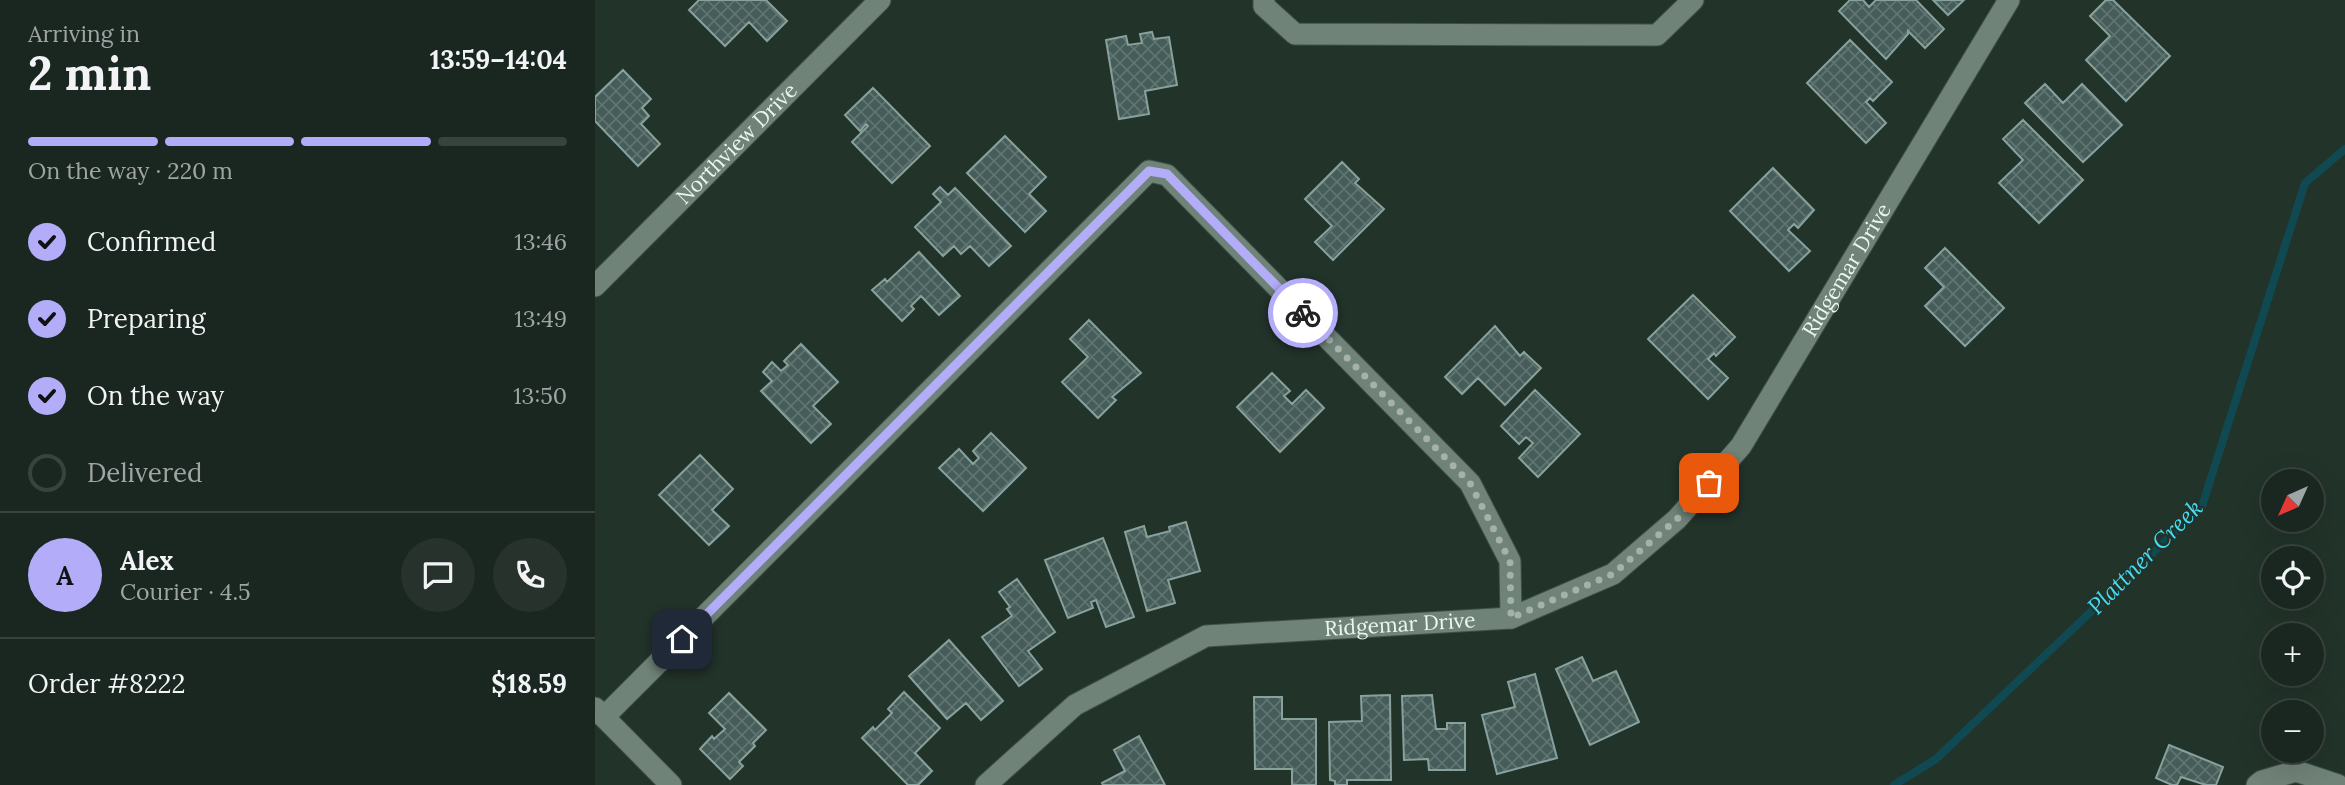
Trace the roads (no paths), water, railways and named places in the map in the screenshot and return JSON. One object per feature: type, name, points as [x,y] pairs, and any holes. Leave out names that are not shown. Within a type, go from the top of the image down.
[{"type":"street","name":"Northview Drive","points":[[595,286],[880,0]]},
{"type":"street","points":[[1264,0],[1264,6],[1295,34],[1657,35],[1688,3]]},
{"type":"street","name":"Ridgemar Drive","points":[[986,785],[1075,705],[1206,636],[1511,618],[1613,574],[1677,519],[1741,446],[2009,0]]},
{"type":"street","points":[[671,785],[599,713],[1149,171],[1167,174],[1470,483],[1510,561],[1511,618]]},
{"type":"street","points":[[2257,785],[2296,771],[2338,785]]},
{"type":"waterway","name":"Plattner Creek","points":[[1894,785],[1936,759],[2202,506],[2305,183],[2345,149]]}]
